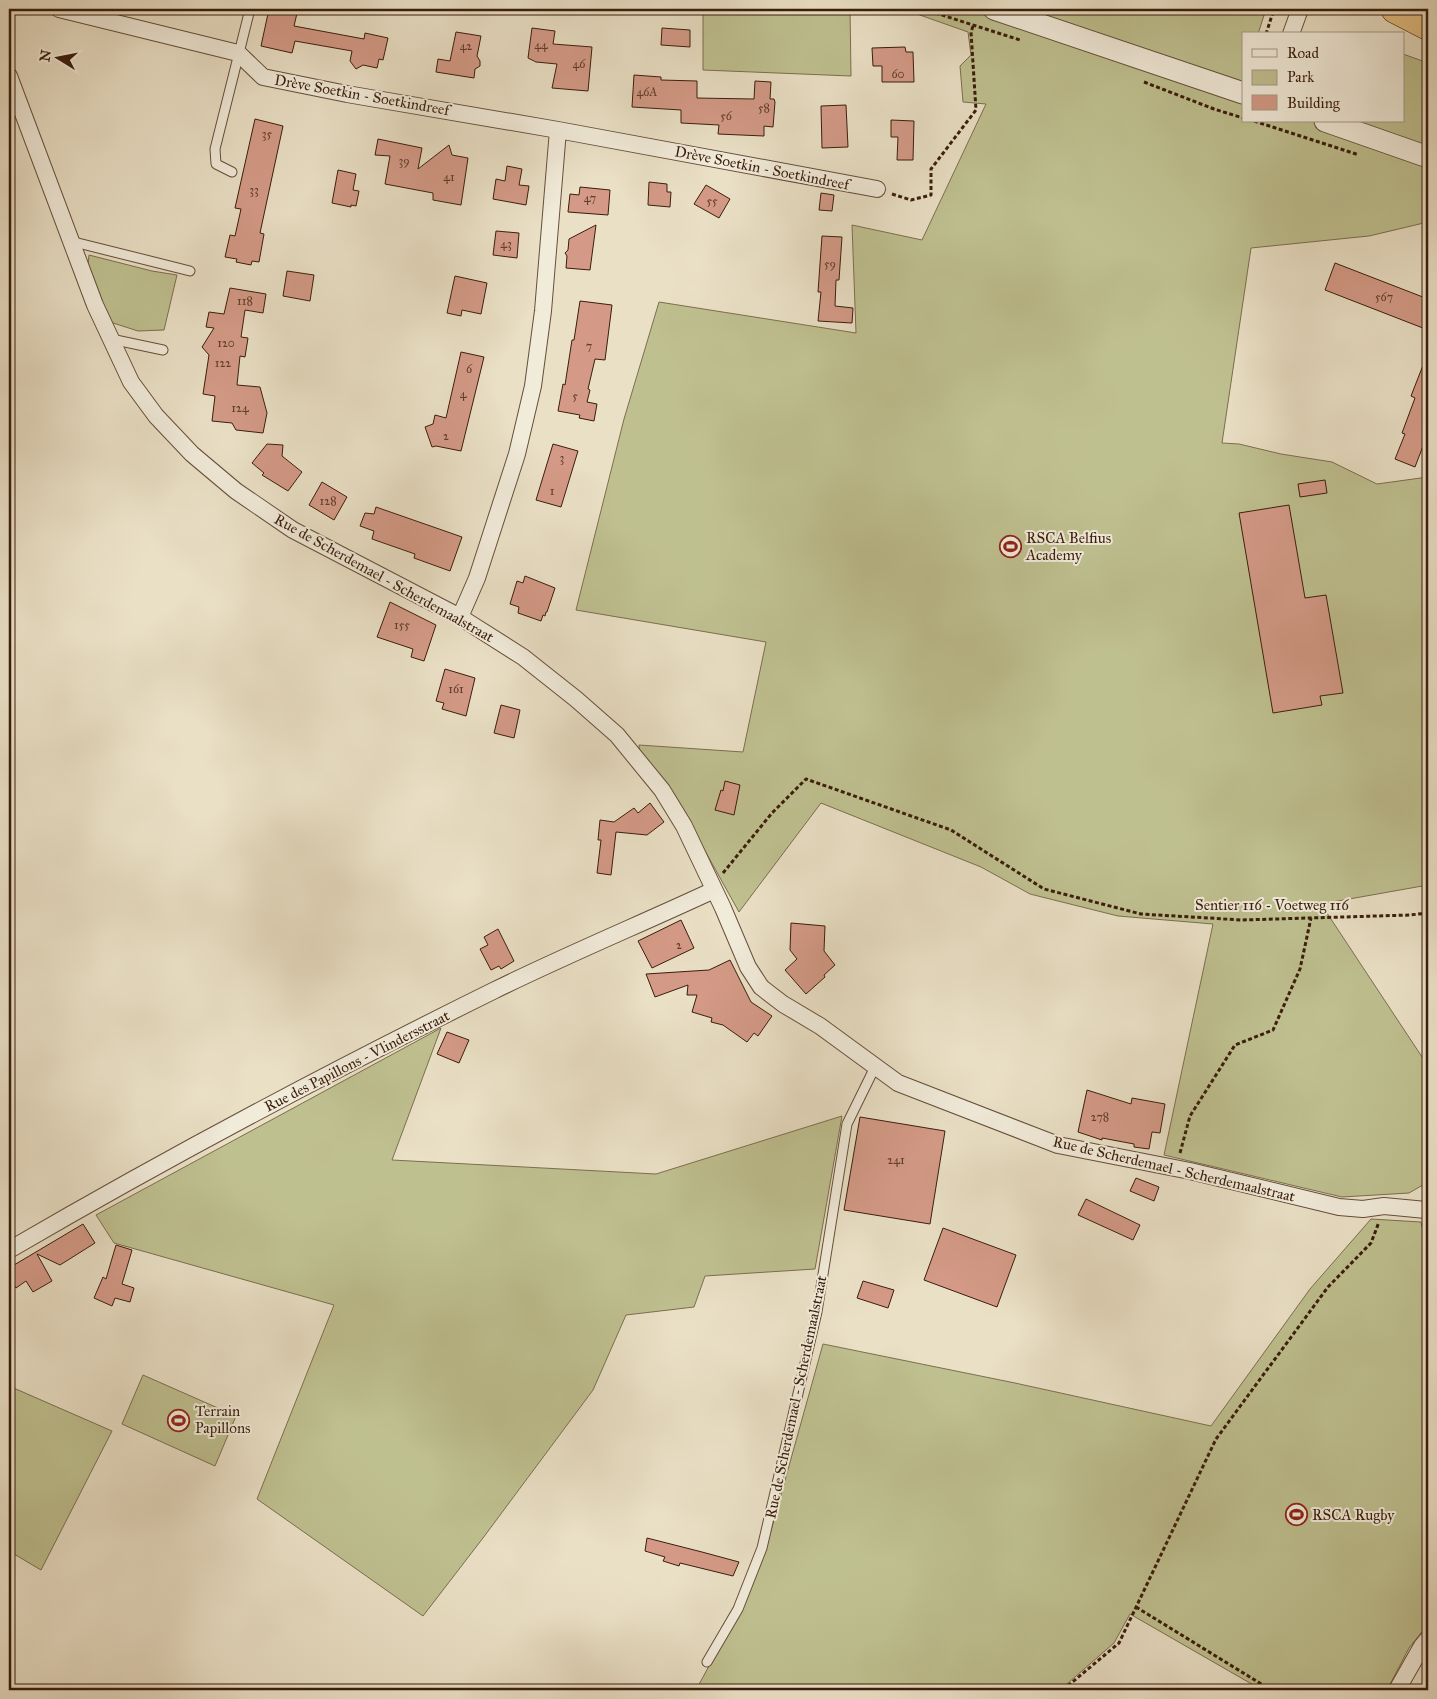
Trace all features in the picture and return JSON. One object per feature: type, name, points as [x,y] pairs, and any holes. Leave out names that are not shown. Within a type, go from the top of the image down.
[{"type":"highway","points":[[1395,9],[1428,26]]},
{"type":"highway","points":[[1421,9],[1428,11]]},
{"type":"street","points":[[59,9],[238,53]]},
{"type":"street","points":[[994,9],[1242,93]]},
{"type":"street","points":[[1292,32],[1300,9]]},
{"type":"street","name":"Drève Soetkin - Soetkindreef","points":[[238,53],[263,77],[347,94],[558,130],[877,189]]},
{"type":"street","name":"Rue de Scherdemael - Scherdemaalstraat","points":[[9,76],[95,305],[131,382],[156,416],[192,454],[236,491],[293,530],[460,617],[523,657],[576,699],[617,735],[662,790],[684,826],[748,967],[761,987],[783,1004],[820,1026],[898,1083],[1058,1145],[1176,1168],[1339,1207],[1363,1209],[1384,1206],[1428,1212]]},
{"type":"street","points":[[1328,122],[1428,157]]},
{"type":"street","points":[[460,617],[477,578],[516,454],[533,386],[544,311],[558,130]]},
{"type":"street","name":"Rue des Papillons - Vlindersstraat","points":[[9,1250],[91,1202],[272,1106],[486,995],[712,885]]},
{"type":"street","points":[[1397,1690],[1417,1654],[1428,1639]]},
{"type":"lane","points":[[232,172],[216,164],[215,149],[250,9]]},
{"type":"lane","points":[[70,241],[190,271]]},
{"type":"lane","points":[[110,339],[163,350]]},
{"type":"lane","name":"Rue de Scherdemael - Scherdemaalstraat","points":[[707,1662],[738,1609],[762,1548],[817,1312],[847,1124],[875,1067]]},
{"type":"path","points":[[923,9],[1026,42]]},
{"type":"path","points":[[1267,32],[1274,9]]},
{"type":"path","points":[[877,189],[910,200],[931,195],[931,169],[976,110],[971,32],[973,26]]},
{"type":"path","points":[[1141,81],[1242,118]]},
{"type":"path","points":[[1257,122],[1365,157]]},
{"type":"path","name":"Sentier 116 - Voetweg 116","points":[[712,885],[772,813],[806,779],[951,830],[1044,889],[1141,914],[1242,920],[1410,915],[1428,912]]},
{"type":"path","points":[[1176,1168],[1190,1116],[1236,1045],[1272,1030],[1300,969],[1311,918]]},
{"type":"path","points":[[1063,1690],[1120,1643],[1216,1439],[1328,1287],[1371,1243],[1384,1206]]},
{"type":"path","points":[[1136,1607],[1271,1690]]},
{"type":"green space","points":[[703,9],[850,9],[851,76],[703,70]]},
{"type":"green space","name":"RSCA Belfius Academy","points":[[850,9],[1266,9],[1259,32],[1242,32],[1242,122],[1404,122],[1404,54],[1428,63],[1428,222],[1369,236],[1251,248],[1222,443],[1239,444],[1281,454],[1332,462],[1377,484],[1428,477],[1428,885],[1321,904],[1428,1066],[1428,1182],[1409,1193],[1342,1197],[1164,1155],[1213,924],[1118,916],[1030,894],[981,867],[821,803],[739,912],[679,804],[640,753],[639,745],[743,752],[766,642],[576,610],[624,419],[659,302],[856,333],[852,225],[922,240],[986,104],[963,102],[960,66],[971,55],[968,32],[917,14]]},
{"type":"green space","points":[[89,255],[152,271],[177,275],[164,330],[138,331],[110,322],[88,264]]},
{"type":"green space","points":[[441,1028],[392,1160],[656,1174],[842,1116],[815,1269],[705,1276],[694,1307],[626,1315],[593,1390],[423,1616],[257,1499],[334,1305],[114,1243],[96,1215]]},
{"type":"green space","points":[[1371,1219],[1421,1222],[1428,1252],[1428,1624],[1409,1648],[1387,1690],[1262,1690],[1130,1614],[1114,1643],[1060,1690],[696,1690],[743,1603],[767,1545],[823,1344],[1015,1383],[1211,1426],[1310,1289]]},
{"type":"green space","name":"Terrain Papillons","points":[[143,1375],[236,1416],[215,1466],[122,1424]]},
{"type":"green space","points":[[9,1386],[112,1431],[41,1570],[9,1551]]},
{"type":"building","points":[[269,9],[298,9],[294,26],[364,39],[365,33],[388,38],[383,60],[379,59],[377,68],[363,65],[356,69],[350,61],[352,51],[295,41],[292,53],[261,46]]},
{"type":"building","points":[[532,28],[555,31],[553,44],[592,47],[588,91],[552,88],[557,64],[536,62],[528,58]]},
{"type":"building","points":[[662,28],[690,30],[690,47],[661,45]]},
{"type":"building","points":[[456,32],[481,36],[477,56],[480,66],[475,69],[474,78],[436,72],[438,59],[450,61]]},
{"type":"building","points":[[905,47],[906,52],[913,52],[914,82],[882,82],[882,66],[873,66],[872,48]]},
{"type":"building","points":[[634,75],[661,77],[661,80],[697,81],[697,98],[754,99],[755,81],[771,82],[770,99],[774,99],[775,102],[773,127],[764,126],[764,136],[718,134],[719,125],[681,123],[681,110],[632,107]]},
{"type":"building","points":[[846,105],[848,147],[822,148],[821,106]]},
{"type":"building","points":[[255,119],[283,126],[260,233],[264,234],[259,262],[252,261],[251,265],[236,262],[237,259],[225,257],[230,235],[235,236],[241,209],[235,208]]},
{"type":"building","points":[[891,120],[914,121],[913,160],[897,160],[898,137],[891,137]]},
{"type":"building","points":[[378,139],[422,148],[418,169],[449,145],[452,155],[468,158],[461,205],[433,200],[433,193],[385,184],[390,156],[375,155]]},
{"type":"building","points":[[507,166],[522,169],[519,185],[529,186],[526,205],[493,199],[496,179],[505,181]]},
{"type":"building","points":[[338,170],[356,174],[353,190],[359,191],[356,206],[351,205],[351,207],[332,203]]},
{"type":"building","points":[[649,182],[667,184],[667,192],[671,192],[670,207],[648,205]]},
{"type":"building","points":[[706,185],[730,199],[719,218],[694,204]]},
{"type":"building","points":[[580,187],[610,190],[608,215],[568,212],[570,194],[579,195]]},
{"type":"building","points":[[821,193],[834,195],[832,211],[819,210]]},
{"type":"building","points":[[596,225],[590,270],[566,268],[567,256],[565,253],[568,250],[569,239]]},
{"type":"building","points":[[496,231],[519,233],[517,258],[493,255]]},
{"type":"building","points":[[822,236],[842,237],[839,280],[836,280],[835,306],[853,308],[852,323],[818,321],[821,292],[818,292]]},
{"type":"building","points":[[1335,263],[1428,299],[1428,330],[1325,290]]},
{"type":"building","points":[[287,271],[314,275],[310,301],[283,296]]},
{"type":"building","points":[[455,276],[487,283],[481,314],[462,310],[461,316],[447,313]]},
{"type":"building","points":[[230,288],[266,294],[263,313],[245,310],[241,337],[248,338],[245,357],[240,356],[237,385],[260,387],[267,413],[263,433],[236,430],[232,423],[212,421],[215,396],[203,394],[209,355],[202,347],[214,328],[206,327],[209,312],[224,314]]},
{"type":"building","points":[[580,301],[612,305],[605,360],[595,359],[588,389],[590,390],[587,402],[597,404],[594,421],[579,418],[580,415],[558,411],[563,384],[565,385],[572,340],[574,340]]},
{"type":"building","points":[[461,352],[484,357],[461,451],[436,446],[432,447],[425,427],[433,424],[435,415],[446,418]]},
{"type":"building","points":[[1427,355],[1428,433],[1415,467],[1395,459],[1405,434],[1402,433],[1415,398],[1411,396]]},
{"type":"building","points":[[267,444],[283,445],[282,456],[302,472],[288,491],[262,475],[264,473],[252,463]]},
{"type":"building","points":[[553,444],[578,451],[561,507],[536,500]]},
{"type":"building","points":[[1325,480],[1327,493],[1300,497],[1298,484]]},
{"type":"building","points":[[322,482],[347,497],[334,520],[309,505]]},
{"type":"building","points":[[1289,505],[1305,598],[1326,595],[1343,693],[1320,696],[1322,705],[1273,713],[1239,513]]},
{"type":"building","points":[[376,507],[462,537],[450,571],[414,558],[415,554],[372,539],[374,531],[360,526],[365,513],[374,514]]},
{"type":"building","points":[[525,576],[555,588],[547,612],[545,616],[543,615],[541,621],[518,613],[519,607],[510,604],[517,581],[523,583]]},
{"type":"building","points":[[390,602],[436,625],[424,661],[411,657],[413,649],[377,637]]},
{"type":"building","points":[[445,669],[475,678],[466,716],[442,709],[444,703],[436,701]]},
{"type":"building","points":[[501,705],[520,710],[514,738],[494,733]]},
{"type":"building","points":[[725,781],[740,785],[734,815],[715,810]]},
{"type":"building","points":[[650,803],[664,822],[647,835],[616,832],[611,875],[597,873],[601,840],[598,840],[600,820],[614,822],[634,808],[638,813]]},
{"type":"building","points":[[681,920],[694,948],[652,968],[638,941]]},
{"type":"building","points":[[791,923],[825,926],[824,951],[835,965],[806,994],[785,970],[797,959],[790,950]]},
{"type":"building","points":[[498,929],[514,961],[501,969],[499,966],[491,970],[480,949],[488,945],[484,937]]},
{"type":"building","points":[[730,960],[751,1002],[772,1016],[758,1036],[754,1033],[747,1042],[723,1025],[711,1022],[712,1018],[692,1012],[697,995],[687,995],[688,985],[655,997],[646,974],[709,970]]},
{"type":"building","points":[[447,1032],[469,1040],[459,1063],[437,1054]]},
{"type":"building","points":[[1087,1090],[1131,1104],[1132,1098],[1165,1104],[1160,1133],[1152,1132],[1149,1149],[1134,1147],[1134,1144],[1102,1138],[1102,1140],[1078,1132]]},
{"type":"building","points":[[860,1117],[945,1131],[930,1224],[844,1210]]},
{"type":"building","points":[[1136,1178],[1159,1187],[1154,1201],[1130,1191]]},
{"type":"building","points":[[1086,1199],[1140,1225],[1133,1240],[1078,1215]]},
{"type":"building","points":[[83,1224],[95,1243],[60,1265],[37,1254],[52,1281],[33,1292],[26,1281],[16,1288],[9,1277],[9,1268]]},
{"type":"building","points":[[943,1228],[1016,1255],[997,1307],[924,1280]]},
{"type":"building","points":[[116,1245],[132,1250],[122,1284],[134,1288],[130,1302],[115,1298],[112,1306],[94,1298],[103,1277],[106,1279]]},
{"type":"building","points":[[863,1281],[894,1290],[888,1308],[857,1298]]},
{"type":"building","points":[[647,1538],[739,1562],[733,1576],[680,1563],[679,1566],[663,1561],[665,1557],[645,1551]]},
{"type":"place","name":"RSCA Belfius Academy","points":[[1010,547]]},
{"type":"place","name":"Terrain Papillons","points":[[179,1420]]},
{"type":"place","name":"RSCA Rugby","points":[[1296,1515]]}]
